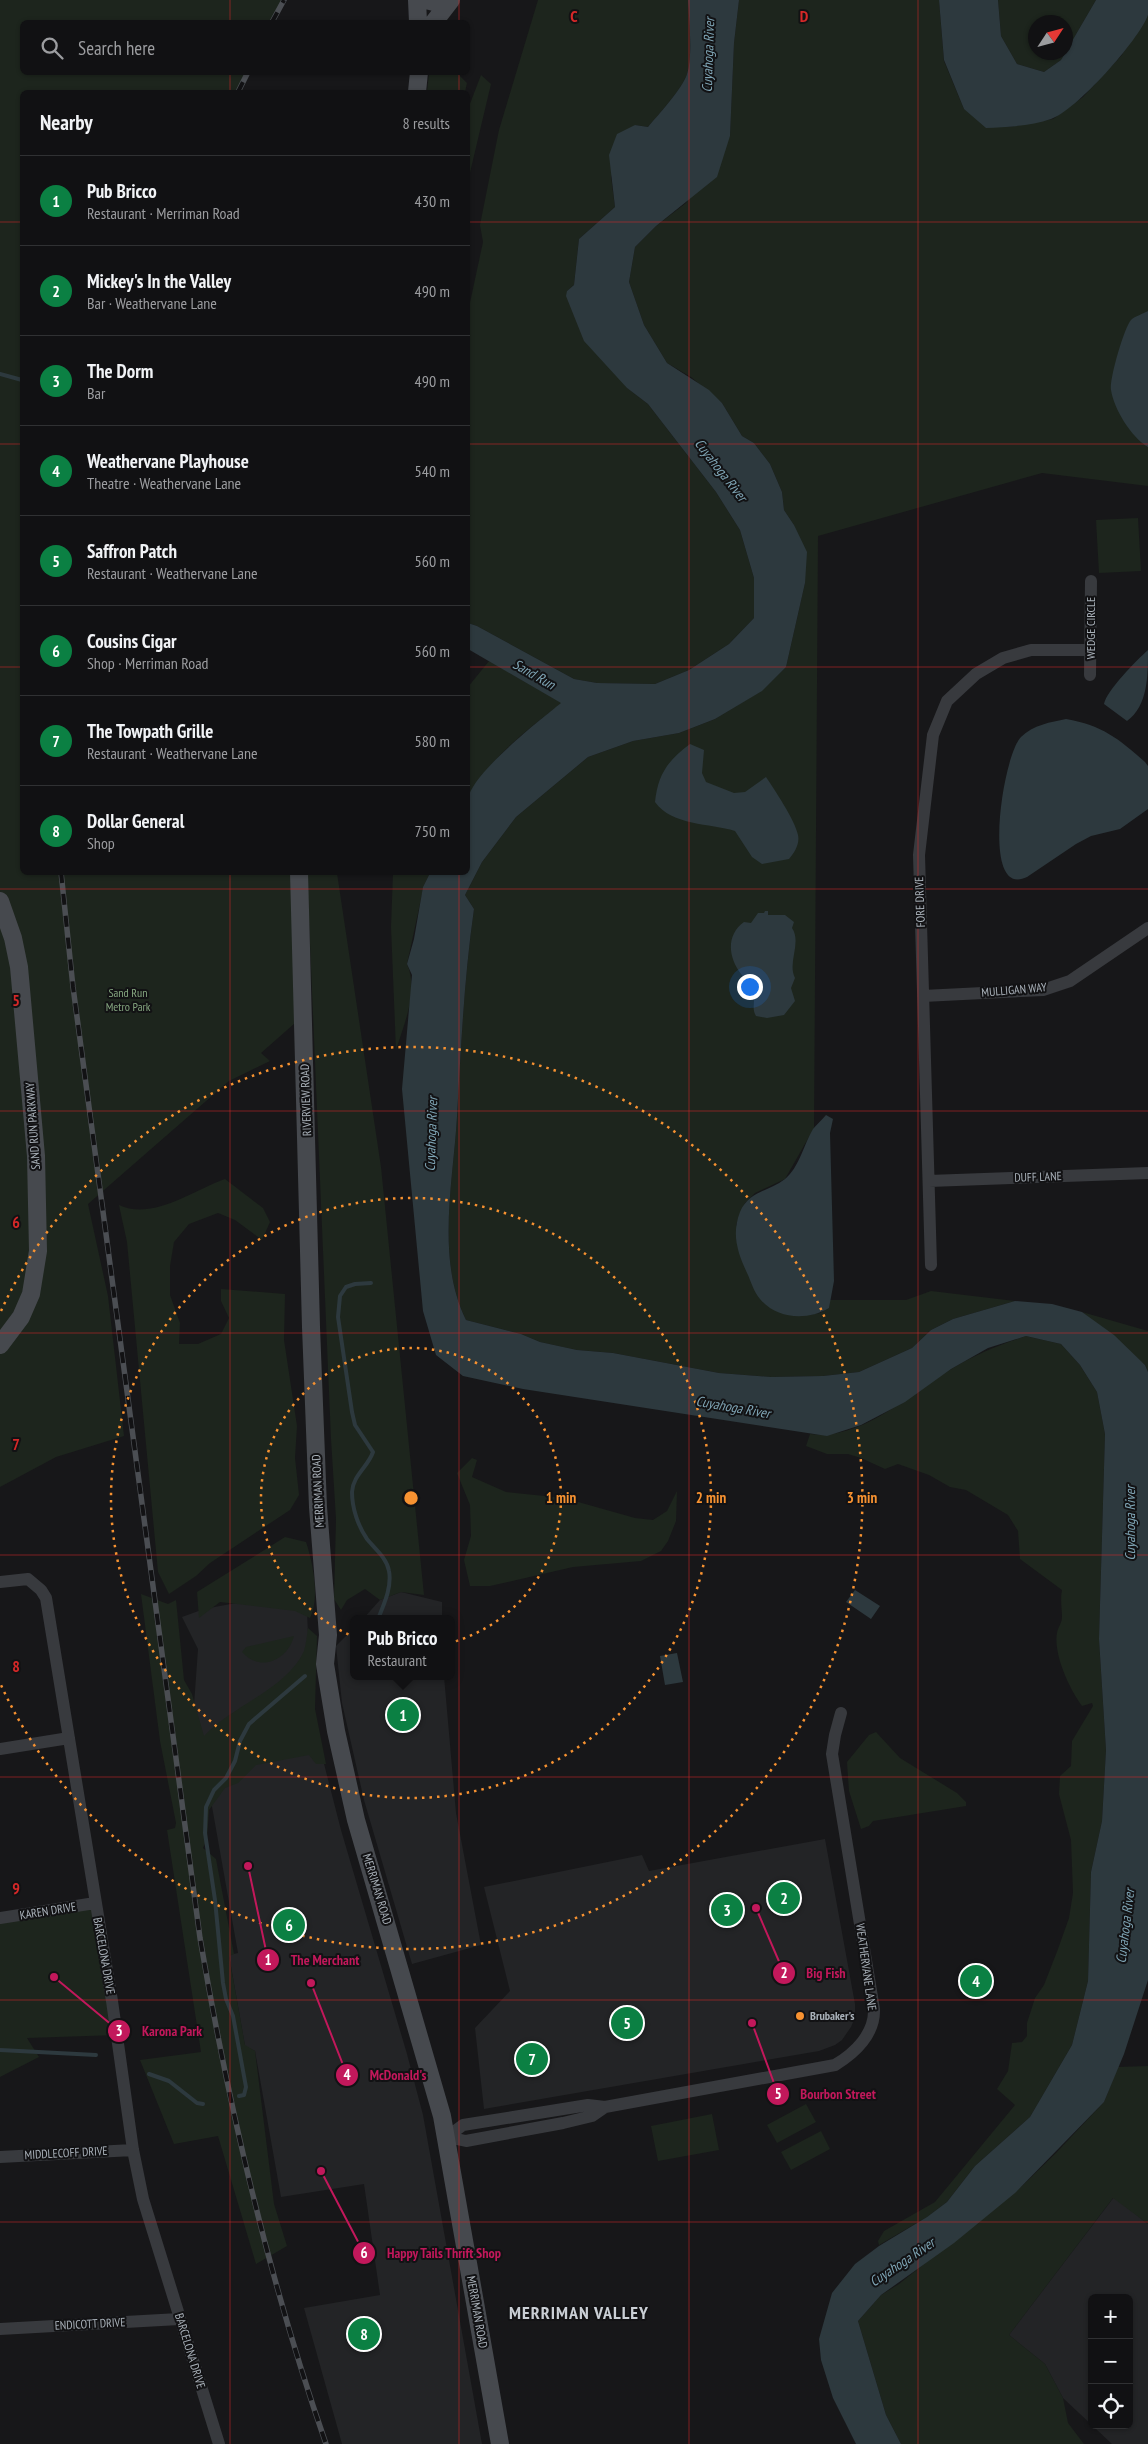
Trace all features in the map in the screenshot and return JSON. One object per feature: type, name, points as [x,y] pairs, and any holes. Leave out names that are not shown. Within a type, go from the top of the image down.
[{"type":"main road","points":[[417,0],[418,20]]},
{"type":"main road","points":[[426,0],[438,3],[450,0]]},
{"type":"main road","points":[[435,20],[450,0]]},
{"type":"main road","points":[[417,90],[419,75]]},
{"type":"main road","name":"RIVERVIEW ROAD","points":[[299,875],[311,1327]]},
{"type":"main road","name":"SAND RUN PARKWAY","points":[[0,901],[13,938],[19,967],[36,1156],[38,1251],[32,1294],[21,1317],[0,1345]]},
{"type":"main road","name":"MERRIMAN ROAD","points":[[311,1327],[318,1507],[328,1635],[325,1664],[336,1731],[356,1820],[414,2012],[447,2137],[500,2444]]},
{"type":"street","name":"WEDGE CIRCLE","points":[[1090,675],[1091,581]]},
{"type":"street","name":"FORE DRIVE","points":[[931,1265],[919,855],[932,735],[947,701],[976,674],[1003,658],[1031,650],[1091,650]]},
{"type":"street","name":"MULLIGAN WAY","points":[[923,996],[1043,990],[1070,981],[1148,928]]},
{"type":"street","name":"DUFF LANE","points":[[929,1181],[1148,1173]]},
{"type":"street","name":"BARCELONA DRIVE","points":[[0,1582],[18,1579],[28,1580],[34,1583],[46,1598],[133,2150],[143,2199],[218,2444]]},
{"type":"street","name":"WEATHERVANE LANE","points":[[447,2137],[463,2125],[588,2104],[605,2107],[835,2065],[858,2048],[866,2037],[874,2009],[832,1754],[834,1735],[841,1713]]},
{"type":"street","points":[[0,1749],[69,1738]]},
{"type":"street","name":"KAREN DRIVE","points":[[0,1918],[95,1904]]},
{"type":"street","name":"WEATHERVANE LANE","points":[[447,2137],[466,2141],[572,2121],[592,2116],[605,2107]]},
{"type":"street","points":[[569,2108],[572,2121]]},
{"type":"street","points":[[521,2116],[524,2130]]},
{"type":"street","name":"MIDDLECOFF DRIVE","points":[[0,2157],[133,2150]]},
{"type":"street","name":"ENDICOTT DRIVE","points":[[0,2329],[179,2319]]},
{"type":"shaded area","points":[[306,1590],[311,1699],[322,1756],[341,1830],[423,2115],[482,2444],[342,2444],[304,2308],[380,2295],[364,2184],[281,2197],[255,2051],[245,2046],[229,1955],[238,1953],[194,1705],[198,1649],[182,1617],[204,1609]]},
{"type":"shaded area","points":[[401,1592],[442,1602],[442,1615],[367,1615],[380,1600]]},
{"type":"shaded area","points":[[350,1632],[350,1680],[444,1680],[456,1813],[481,1945],[412,1964],[364,1800],[342,1703],[336,1646]]},
{"type":"shaded area","points":[[825,1839],[855,2004],[855,2017],[842,2040],[819,2051],[484,2109],[475,2028],[510,1991],[484,1887],[642,1855],[649,1871]]},
{"type":"shaded area","points":[[1114,2197],[1148,2224],[1148,2444],[1112,2444],[1096,2429],[1133,2429],[1133,2294],[1088,2294],[1088,2421],[1063,2398],[1045,2364],[1009,2335]]},
{"type":"green space","name":"Sand Run Metro Park","points":[[0,0],[284,0],[273,20],[20,20],[20,75],[247,75],[242,85],[243,90],[20,90],[20,875],[299,875],[303,1016],[261,1053],[270,1061],[229,1081],[88,1204],[108,1296],[124,1436],[56,1457],[0,1487]]},
{"type":"green space","points":[[538,0],[688,0],[690,48],[689,66],[685,80],[676,94],[648,127],[635,125],[611,177],[615,207],[579,239],[574,285],[567,291],[627,388],[648,404],[716,492],[740,530],[754,578],[754,618],[729,644],[689,670],[655,684],[597,683],[574,679],[470,624],[470,303],[483,242],[480,225],[499,130]]},
{"type":"green space","points":[[739,0],[939,0],[944,61],[964,109],[1009,127],[1053,119],[1083,97],[1121,56],[1148,15],[1148,486],[1042,473],[818,536],[814,1128],[785,1179],[755,1193],[745,1203],[736,1225],[808,1315],[820,1313],[829,1308],[830,1300],[906,1300],[931,1291],[1015,1301],[953,1319],[931,1330],[912,1348],[859,1372],[823,1376],[771,1377],[719,1373],[613,1353],[577,1350],[540,1342],[521,1334],[466,1320],[451,1272],[449,1246],[450,1194],[463,1013],[474,909],[465,895],[482,862],[516,817],[588,757],[633,741],[679,733],[715,719],[761,691],[786,667],[805,583],[794,525],[784,510],[782,492],[770,464],[754,443],[742,436],[722,403],[691,377],[667,363],[644,325],[629,282],[635,247],[656,226],[686,203],[730,136],[734,43]]},
{"type":"green space","points":[[998,0],[1096,0],[1073,39],[1073,15],[1028,15],[1028,60],[1061,60],[1044,72],[1017,64],[1001,36]]},
{"type":"green space","points":[[429,75],[459,75],[467,83],[465,90],[427,90]]},
{"type":"green space","points":[[481,75],[491,84],[470,173],[470,104]]},
{"type":"green space","points":[[1138,518],[1141,571],[1099,573],[1096,520]]},
{"type":"green space","points":[[489,661],[562,703],[522,734],[498,757],[470,795],[470,685]]},
{"type":"green space","points":[[307,875],[337,875],[381,1167],[424,1595],[401,1592],[380,1600],[365,1589],[347,1600],[341,1610],[334,1599],[336,1519]]},
{"type":"green space","points":[[393,875],[429,875],[424,885],[407,964],[410,974],[411,996],[396,1050],[391,927]]},
{"type":"green space","points":[[225,1179],[263,1208],[270,1222],[262,1240],[235,1220],[218,1213],[189,1224],[174,1242],[170,1266],[170,1295],[180,1323],[179,1344],[198,1344],[221,1334],[229,1318],[221,1301],[221,1289],[285,1294],[284,1340],[297,1426],[295,1458],[299,1495],[290,1510],[210,1563],[196,1576],[169,1594],[158,1572],[127,1242],[119,1205],[132,1209],[159,1207]]},
{"type":"green space","points":[[1082,1312],[1148,1331],[1148,1372],[1145,1365]]},
{"type":"green space","points":[[1026,1336],[1061,1344],[1080,1365],[1097,1392],[1105,1434],[1099,1639],[1106,1750],[1102,1821],[1091,1872],[1088,1981],[1072,2045],[1030,2117],[975,2166],[947,2202],[927,2217],[879,2245],[878,2241],[884,2231],[935,2202],[1015,2105],[997,2089],[1008,2071],[1012,2043],[1022,2042],[1027,2036],[1027,2023],[1035,1998],[1044,1985],[1069,1918],[1073,1893],[1071,1840],[1059,1794],[1060,1776],[1071,1766],[1072,1741],[1093,1706],[1092,1703],[1082,1706],[1072,1691],[1060,1661],[1056,1642],[1062,1619],[1062,1590],[1020,1559],[1018,1531],[1008,1515],[966,1490],[950,1487],[929,1475],[898,1464],[885,1469],[848,1454],[827,1454],[806,1446],[810,1434],[829,1434],[867,1423],[962,1363],[988,1350]]},
{"type":"green space","points":[[472,1458],[477,1460],[472,1477],[506,1492],[564,1498],[635,1518],[653,1520],[667,1511],[677,1491],[676,1521],[668,1541],[661,1551],[641,1561],[573,1567],[490,1586],[470,1586],[464,1560],[471,1536],[470,1505],[457,1473]]},
{"type":"green space","points":[[285,1537],[306,1542],[313,1570],[315,1591],[315,1601],[310,1618],[295,1611],[220,1602],[199,1618],[197,1592]]},
{"type":"green space","points":[[141,1594],[168,1604],[176,1600],[184,1680],[192,1694],[204,1736],[215,1725],[285,1677],[296,1665],[304,1651],[308,1628],[317,1636],[315,1709],[326,1764],[316,1764],[309,1755],[256,1765],[238,1783],[225,1788],[209,1810],[207,1839],[203,1848],[216,1859],[234,1954],[229,1956],[245,2045],[255,2051],[274,2204],[287,2246],[256,2264],[218,2136],[174,2144],[140,2060],[201,2052],[167,1830],[175,1828],[176,1823],[160,1741]]},
{"type":"green space","points":[[294,1636],[286,1652],[272,1661],[257,1662],[242,1652],[246,1647]]},
{"type":"green space","points":[[876,1732],[900,1758],[957,1793],[966,1802],[966,1806],[873,1821],[869,1826],[861,1829],[849,1791],[847,1762],[869,1735]]},
{"type":"green space","points":[[95,1903],[117,2035],[27,2038],[39,2057],[0,2077],[0,1918]]},
{"type":"green space","points":[[1148,2066],[1148,2224],[1113,2198],[1009,2335],[1045,2364],[1063,2398],[1068,2423],[1084,2444],[901,2444],[886,2415],[858,2321],[881,2295],[899,2284],[1022,2186],[1056,2153],[1104,2102],[1118,2067]]},
{"type":"green space","points":[[806,2104],[816,2122],[777,2143],[767,2125]]},
{"type":"green space","points":[[712,2114],[719,2150],[658,2161],[651,2126]]},
{"type":"green space","points":[[821,2131],[830,2149],[791,2170],[781,2152]]},
{"type":"water","name":"Cuyahoga River","points":[[688,0],[739,0],[734,43],[730,136],[717,177],[656,226],[635,247],[629,282],[644,325],[667,363],[709,390],[722,403],[742,436],[754,443],[770,464],[782,492],[784,510],[794,525],[807,552],[805,583],[786,667],[762,691],[715,719],[679,733],[633,741],[588,757],[516,817],[482,862],[465,895],[474,909],[463,1013],[450,1194],[449,1246],[451,1272],[466,1320],[521,1334],[540,1342],[577,1350],[613,1353],[719,1373],[771,1377],[823,1376],[859,1372],[912,1348],[931,1330],[953,1319],[1015,1301],[1052,1304],[1082,1312],[1114,1335],[1145,1365],[1148,1372],[1148,1980],[1124,2054],[1104,2102],[1015,2193],[954,2243],[881,2295],[858,2321],[886,2415],[901,2444],[856,2444],[833,2398],[821,2360],[819,2339],[832,2293],[855,2264],[879,2246],[927,2217],[947,2202],[975,2166],[1030,2117],[1072,2045],[1088,1981],[1091,1872],[1102,1821],[1106,1750],[1099,1639],[1105,1434],[1097,1392],[1080,1365],[1061,1344],[1026,1336],[988,1348],[951,1369],[905,1402],[861,1425],[827,1436],[523,1389],[463,1376],[436,1355],[423,1311],[402,1089],[412,975],[407,964],[414,939],[423,887],[429,875],[470,875],[470,794],[472,788],[481,775],[508,748],[561,703],[470,650],[470,624],[574,679],[597,683],[655,684],[689,670],[729,644],[754,618],[754,578],[740,530],[716,492],[648,404],[627,388],[584,341],[566,296],[567,291],[574,285],[579,239],[615,207],[609,155],[617,134],[635,125],[648,127],[676,94],[685,80],[689,66],[690,27]]},
{"type":"water","points":[[939,0],[998,0],[1001,36],[1017,64],[1044,72],[1061,60],[1073,60],[1073,39],[1096,0],[1148,0],[1148,15],[1133,41],[1120,57],[1075,103],[1051,119],[1019,126],[986,128],[964,109],[944,60]]},
{"type":"water","points":[[1148,311],[1148,447],[1135,437],[1124,422],[1116,406],[1111,384],[1118,354],[1128,325],[1131,320]]},
{"type":"water","points":[[1148,650],[1147,680],[1143,699],[1134,715],[1127,721],[1104,704],[1110,691]]},
{"type":"water","points":[[1066,719],[1100,729],[1127,746],[1145,762],[1148,766],[1148,809],[1120,829],[1091,836],[1076,844],[1027,877],[1013,878],[1004,867],[1000,848],[1000,822],[1003,795],[1014,749],[1021,737],[1031,730],[1054,721]]},
{"type":"water","points":[[690,744],[704,750],[702,773],[706,782],[734,793],[745,792],[766,777],[789,813],[798,835],[795,851],[789,859],[762,864],[752,857],[735,831],[681,820],[662,810],[655,802],[658,784],[665,769],[675,756]]},
{"type":"water","points":[[768,911],[768,915],[785,915],[794,922],[792,928],[796,940],[793,966],[795,978],[791,988],[795,1001],[784,1015],[767,1018],[756,1016],[749,983],[741,974],[731,954],[732,940],[738,927],[744,922],[751,923],[758,913],[764,913]]},
{"type":"water","points":[[826,1115],[833,1119],[830,1133],[834,1281],[829,1308],[811,1315],[793,1316],[775,1311],[767,1306],[756,1293],[739,1252],[736,1237],[737,1220],[748,1200],[779,1183],[790,1174],[798,1162],[813,1129]]},
{"type":"water","points":[[855,1590],[880,1606],[871,1619],[846,1602]]},
{"type":"water","points":[[677,1653],[683,1682],[665,1685],[660,1656]]},
{"type":"waterway","name":"Sand Run","points":[[0,374],[20,379]]},
{"type":"waterway","points":[[371,1283],[355,1284],[346,1287],[340,1296],[338,1317],[355,1425],[373,1452],[355,1481],[352,1492],[356,1517],[361,1528],[388,1566],[390,1577],[388,1589],[380,1615]]},
{"type":"waterway","points":[[239,2096],[244,2095],[246,2087],[233,2016],[226,1999],[223,1983],[215,1900],[205,1833],[206,1807],[214,1790],[226,1778],[235,1761],[240,1741],[249,1724],[305,1676]]},
{"type":"waterway","points":[[0,2050],[96,2055]]},
{"type":"waterway","points":[[149,2074],[169,2081],[197,2103],[203,2104]]},
{"type":"railway","points":[[273,20],[284,0]]},
{"type":"railway","points":[[239,90],[246,75]]},
{"type":"railway","points":[[61,875],[73,987],[200,1938],[211,2002],[252,2194],[286,2320],[326,2444]]},
{"type":"place","name":"Pub Bricco","points":[[403,1715]]},
{"type":"place","name":"The Merchant","points":[[248,1866]]},
{"type":"place","name":"Mickey's In the Valley","points":[[784,1898]]},
{"type":"place","name":"Big Fish","points":[[756,1908]]},
{"type":"place","name":"The Dorm","points":[[727,1910]]},
{"type":"place","name":"Cousins Cigar","points":[[289,1925]]},
{"type":"place","name":"Karona Park","points":[[54,1977]]},
{"type":"place","name":"Weathervane Playhouse","points":[[976,1981]]},
{"type":"place","name":"McDonald's","points":[[311,1983]]},
{"type":"place","name":"Brubaker's","points":[[800,2016]]},
{"type":"place","name":"Saffron Patch","points":[[627,2023]]},
{"type":"place","name":"Bourbon Street","points":[[752,2023]]},
{"type":"place","name":"The Towpath Grille","points":[[532,2059]]},
{"type":"place","name":"Happy Tails Thrift Shop","points":[[321,2171]]},
{"type":"place","name":"Dollar General","points":[[364,2334]]},
{"type":"district","name":"MERRIMAN VALLEY","points":[[579,2313]]}]
